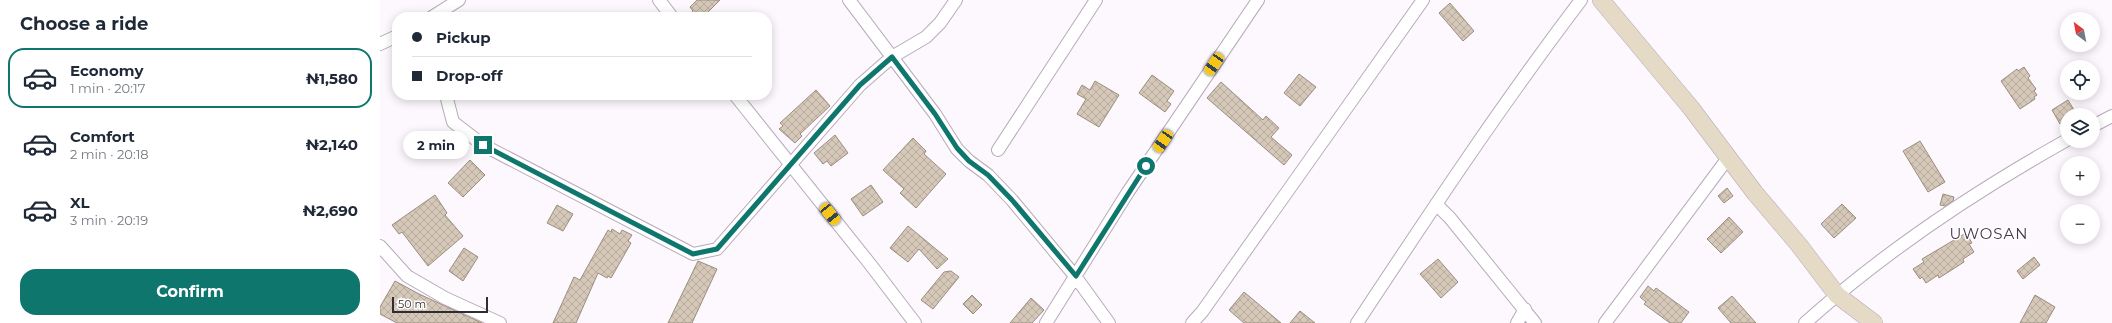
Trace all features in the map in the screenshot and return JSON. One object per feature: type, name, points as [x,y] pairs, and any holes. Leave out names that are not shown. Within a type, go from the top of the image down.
[{"type":"street","points":[[440,12],[459,0]]},
{"type":"street","points":[[659,0],[668,12]]},
{"type":"street","points":[[849,0],[935,114],[957,148],[969,161],[988,175],[1012,200],[1076,276],[1109,323]]},
{"type":"street","points":[[447,100],[453,122],[483,145],[693,254],[717,249],[860,85],[892,57],[926,37],[940,23],[956,0]]},
{"type":"street","points":[[998,150],[1096,0]]},
{"type":"street","points":[[1046,323],[1128,192],[1258,0]]},
{"type":"street","points":[[1192,323],[1202,312],[1423,0]]},
{"type":"street","points":[[1357,323],[1436,204],[1524,77],[1581,0]]},
{"type":"street","points":[[1601,0],[1691,108],[1728,158],[1837,295],[1874,323]]},
{"type":"street","points":[[380,44],[392,38]]},
{"type":"street","points":[[739,100],[870,264],[915,323]]},
{"type":"street","points":[[2100,122],[2112,116]]},
{"type":"street","points":[[1805,323],[1837,295],[1946,213],[2060,144]]},
{"type":"street","points":[[1605,323],[1728,158]]},
{"type":"street","points":[[1436,204],[1450,218],[1535,323]]},
{"type":"street","points":[[380,246],[407,276],[445,298],[500,323]]},
{"type":"street","points":[[1517,323],[1525,309]]},
{"type":"building","points":[[697,0],[720,0],[708,12],[692,12],[693,11],[690,7]]},
{"type":"building","points":[[1450,3],[1474,31],[1463,41],[1439,13]]},
{"type":"building","points":[[2024,67],[2030,76],[2028,78],[2036,89],[2034,91],[2037,95],[2034,97],[2035,99],[2020,109],[2001,81],[2017,69],[2018,71]]},
{"type":"building","points":[[1299,74],[1316,87],[1300,106],[1284,93]]},
{"type":"building","points":[[1152,75],[1174,91],[1167,101],[1171,104],[1165,112],[1139,93]]},
{"type":"building","points":[[1095,81],[1119,95],[1099,127],[1077,114],[1086,99],[1077,94],[1082,85],[1090,90]]},
{"type":"building","points":[[1221,82],[1263,120],[1266,116],[1279,128],[1271,137],[1292,155],[1284,165],[1207,98]]},
{"type":"building","points":[[816,90],[830,106],[800,134],[802,136],[795,143],[779,129],[783,126],[780,123]]},
{"type":"building","points":[[2068,100],[2073,108],[2060,108],[2060,124],[2052,110]]},
{"type":"building","points":[[835,135],[848,153],[831,166],[827,161],[823,164],[814,153]]},
{"type":"building","points":[[913,138],[926,151],[924,154],[946,174],[916,208],[900,193],[904,189],[883,170]]},
{"type":"building","points":[[1920,141],[1945,182],[1928,192],[1903,151]]},
{"type":"building","points":[[470,160],[485,175],[463,197],[448,183]]},
{"type":"building","points":[[871,185],[883,202],[863,216],[851,199]]},
{"type":"building","points":[[1727,188],[1733,196],[1724,203],[1718,196]]},
{"type":"building","points":[[1943,194],[1954,197],[1953,201],[1945,206],[1940,205]]},
{"type":"building","points":[[435,195],[447,213],[445,215],[463,236],[428,266],[402,232],[399,234],[392,225]]},
{"type":"building","points":[[1842,204],[1856,218],[1834,238],[1821,224]]},
{"type":"building","points":[[557,205],[573,214],[563,231],[547,223]]},
{"type":"building","points":[[1729,217],[1743,232],[1721,253],[1707,239]]},
{"type":"building","points":[[908,226],[948,259],[937,269],[919,249],[908,262],[890,248]]},
{"type":"building","points":[[612,229],[620,234],[622,230],[632,235],[628,241],[631,243],[611,278],[608,276],[607,278],[598,273],[576,323],[553,323],[574,277],[580,280],[608,230],[611,232]]},
{"type":"building","points":[[1966,233],[1972,243],[1969,244],[1974,252],[1963,259],[1964,262],[1939,278],[1938,275],[1926,283],[1922,277],[1920,279],[1913,269],[1924,262],[1922,259]]},
{"type":"building","points":[[464,248],[478,257],[463,281],[449,271]]},
{"type":"building","points":[[2034,257],[2040,265],[2023,279],[2017,271]]},
{"type":"building","points":[[1438,259],[1458,282],[1441,298],[1420,274]]},
{"type":"building","points":[[698,261],[717,269],[692,323],[668,323]]},
{"type":"building","points":[[951,271],[959,277],[933,309],[921,300],[944,272]]},
{"type":"building","points":[[395,281],[419,294],[482,323],[397,323],[380,314],[380,307]]},
{"type":"building","points":[[1648,286],[1654,291],[1656,288],[1689,312],[1681,323],[1670,323],[1644,304],[1646,302],[1640,297]]},
{"type":"building","points":[[1244,292],[1281,323],[1244,323],[1229,310]]},
{"type":"building","points":[[972,295],[982,305],[973,314],[963,304]]},
{"type":"building","points":[[2035,295],[2055,307],[2046,323],[2020,323]]},
{"type":"building","points":[[1732,296],[1756,323],[1731,323],[1718,308]]},
{"type":"building","points":[[1031,298],[1044,310],[1032,323],[1010,323]]},
{"type":"building","points":[[1300,311],[1315,323],[1290,323]]},
{"type":"district","name":"UWOSAN","points":[[1989,234]]},
{"type":"route","points":[[483,145],[693,254],[717,249],[860,85],[892,57],[935,114],[957,148],[969,161],[988,175],[1012,200],[1076,276],[1128,192],[1146,166]]}]
